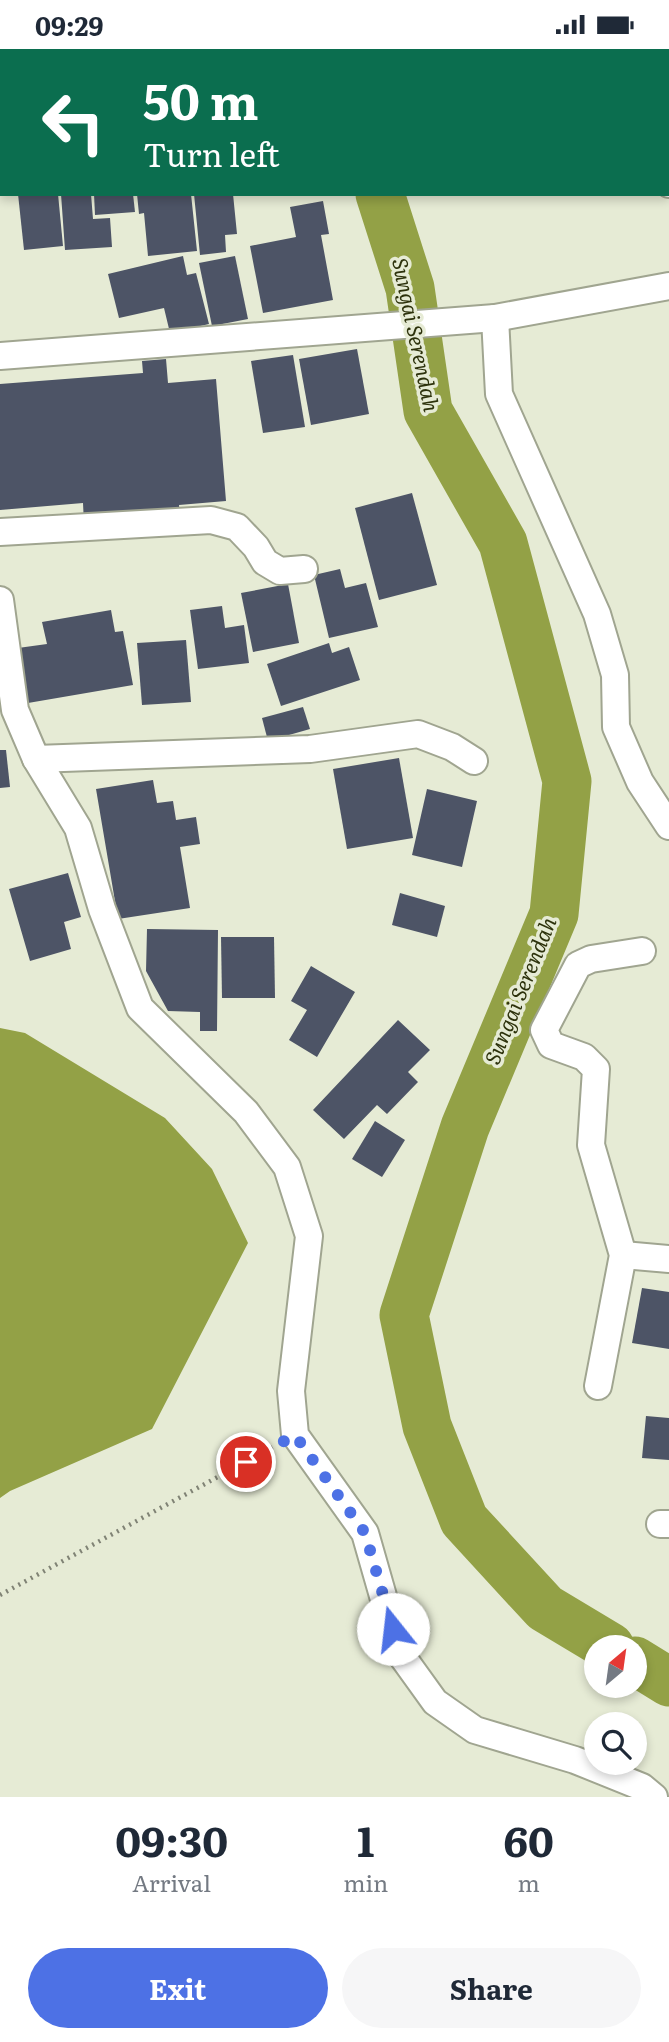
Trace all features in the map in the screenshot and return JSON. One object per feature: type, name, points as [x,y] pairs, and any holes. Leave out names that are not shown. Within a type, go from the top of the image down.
[{"type":"street","points":[[0,356],[495,318],[669,286]]},
{"type":"street","points":[[495,318],[499,394],[597,614],[615,675],[616,727],[640,782],[669,826]]},
{"type":"street","points":[[0,533],[211,520],[237,527],[256,547],[265,562],[280,571],[304,569]]},
{"type":"street","points":[[0,600],[15,710],[36,759],[78,828],[102,909],[140,1007],[246,1112],[287,1167],[309,1236],[291,1391],[295,1435],[365,1533],[399,1653],[435,1702],[475,1730],[575,1760],[642,1787],[654,1797]]},
{"type":"street","points":[[36,759],[310,749],[418,734],[452,747],[474,761]]},
{"type":"street","points":[[598,1386],[623,1255],[591,1145],[596,1069],[584,1057],[551,1045],[544,1030],[578,965],[591,960],[642,951]]},
{"type":"street","points":[[623,1255],[669,1259]]},
{"type":"path","points":[[0,1595],[295,1435]]},
{"type":"shaded area","points":[[0,1028],[25,1033],[165,1118],[212,1169],[248,1243],[152,1429],[10,1491],[0,1498]]},
{"type":"building","points":[[18,196],[58,196],[63,246],[24,250]]},
{"type":"building","points":[[61,196],[91,196],[93,219],[110,218],[112,247],[65,250]]},
{"type":"building","points":[[94,196],[133,196],[135,212],[95,215]]},
{"type":"building","points":[[137,196],[191,196],[197,251],[148,256],[144,213],[139,214]]},
{"type":"building","points":[[194,196],[233,196],[237,234],[225,235],[226,252],[200,255]]},
{"type":"building","points":[[323,201],[329,234],[321,235],[333,300],[263,313],[250,246],[296,237],[290,207]]},
{"type":"building","points":[[183,256],[187,275],[196,273],[209,324],[170,333],[164,308],[119,318],[108,274]]},
{"type":"building","points":[[235,256],[248,319],[212,326],[199,263]]},
{"type":"building","points":[[357,349],[369,414],[311,425],[299,359]]},
{"type":"building","points":[[293,355],[305,427],[263,433],[251,361]]},
{"type":"building","points":[[166,359],[168,383],[216,379],[226,501],[179,505],[180,517],[84,524],[83,503],[0,510],[0,384],[143,373],[142,361]]},
{"type":"building","points":[[412,493],[437,585],[379,600],[355,508]]},
{"type":"building","points":[[340,569],[345,588],[366,583],[378,627],[329,638],[314,575]]},
{"type":"building","points":[[288,584],[299,643],[253,652],[241,593]]},
{"type":"building","points":[[222,606],[225,628],[244,625],[249,663],[198,669],[190,610]]},
{"type":"building","points":[[111,610],[115,632],[123,631],[133,685],[28,703],[18,648],[47,644],[42,622]]},
{"type":"building","points":[[186,640],[191,702],[142,705],[137,643]]},
{"type":"building","points":[[329,643],[332,653],[349,647],[360,680],[281,706],[267,664]]},
{"type":"building","points":[[303,707],[310,729],[268,741],[262,718]]},
{"type":"building","points":[[0,750],[6,750],[10,787],[0,788]]},
{"type":"building","points":[[399,758],[413,838],[347,849],[333,769]]},
{"type":"building","points":[[153,780],[157,803],[173,801],[176,820],[196,817],[200,844],[180,847],[190,908],[118,919],[96,789]]},
{"type":"building","points":[[427,789],[477,801],[462,867],[412,855]]},
{"type":"building","points":[[68,873],[81,917],[64,922],[71,949],[30,961],[9,889]]},
{"type":"building","points":[[400,893],[445,906],[437,937],[392,925]]},
{"type":"building","points":[[147,929],[218,930],[217,1031],[200,1031],[200,1012],[168,1011],[146,971]]},
{"type":"building","points":[[221,937],[274,937],[275,998],[222,998]]},
{"type":"building","points":[[311,966],[355,992],[317,1057],[289,1040],[307,1010],[291,1001]]},
{"type":"building","points":[[398,1020],[430,1050],[408,1072],[418,1082],[387,1114],[377,1105],[344,1139],[313,1110]]},
{"type":"building","points":[[375,1121],[405,1140],[382,1177],[352,1159]]},
{"type":"building","points":[[642,1288],[669,1292],[669,1349],[632,1343]]},
{"type":"building","points":[[646,1416],[669,1418],[669,1460],[642,1458]]},
{"type":"waterway","name":"Sungai Serendah","points":[[381,196],[410,288],[428,411],[503,543],[567,781],[554,914],[465,1127],[404,1315],[427,1426],[464,1520],[545,1608],[590,1635]]},
{"type":"waterway","name":"Sungai Serendah","points":[[648,1669],[669,1682]]},
{"type":"route","points":[[246,1462],[295,1435],[365,1533],[393,1629]]}]
